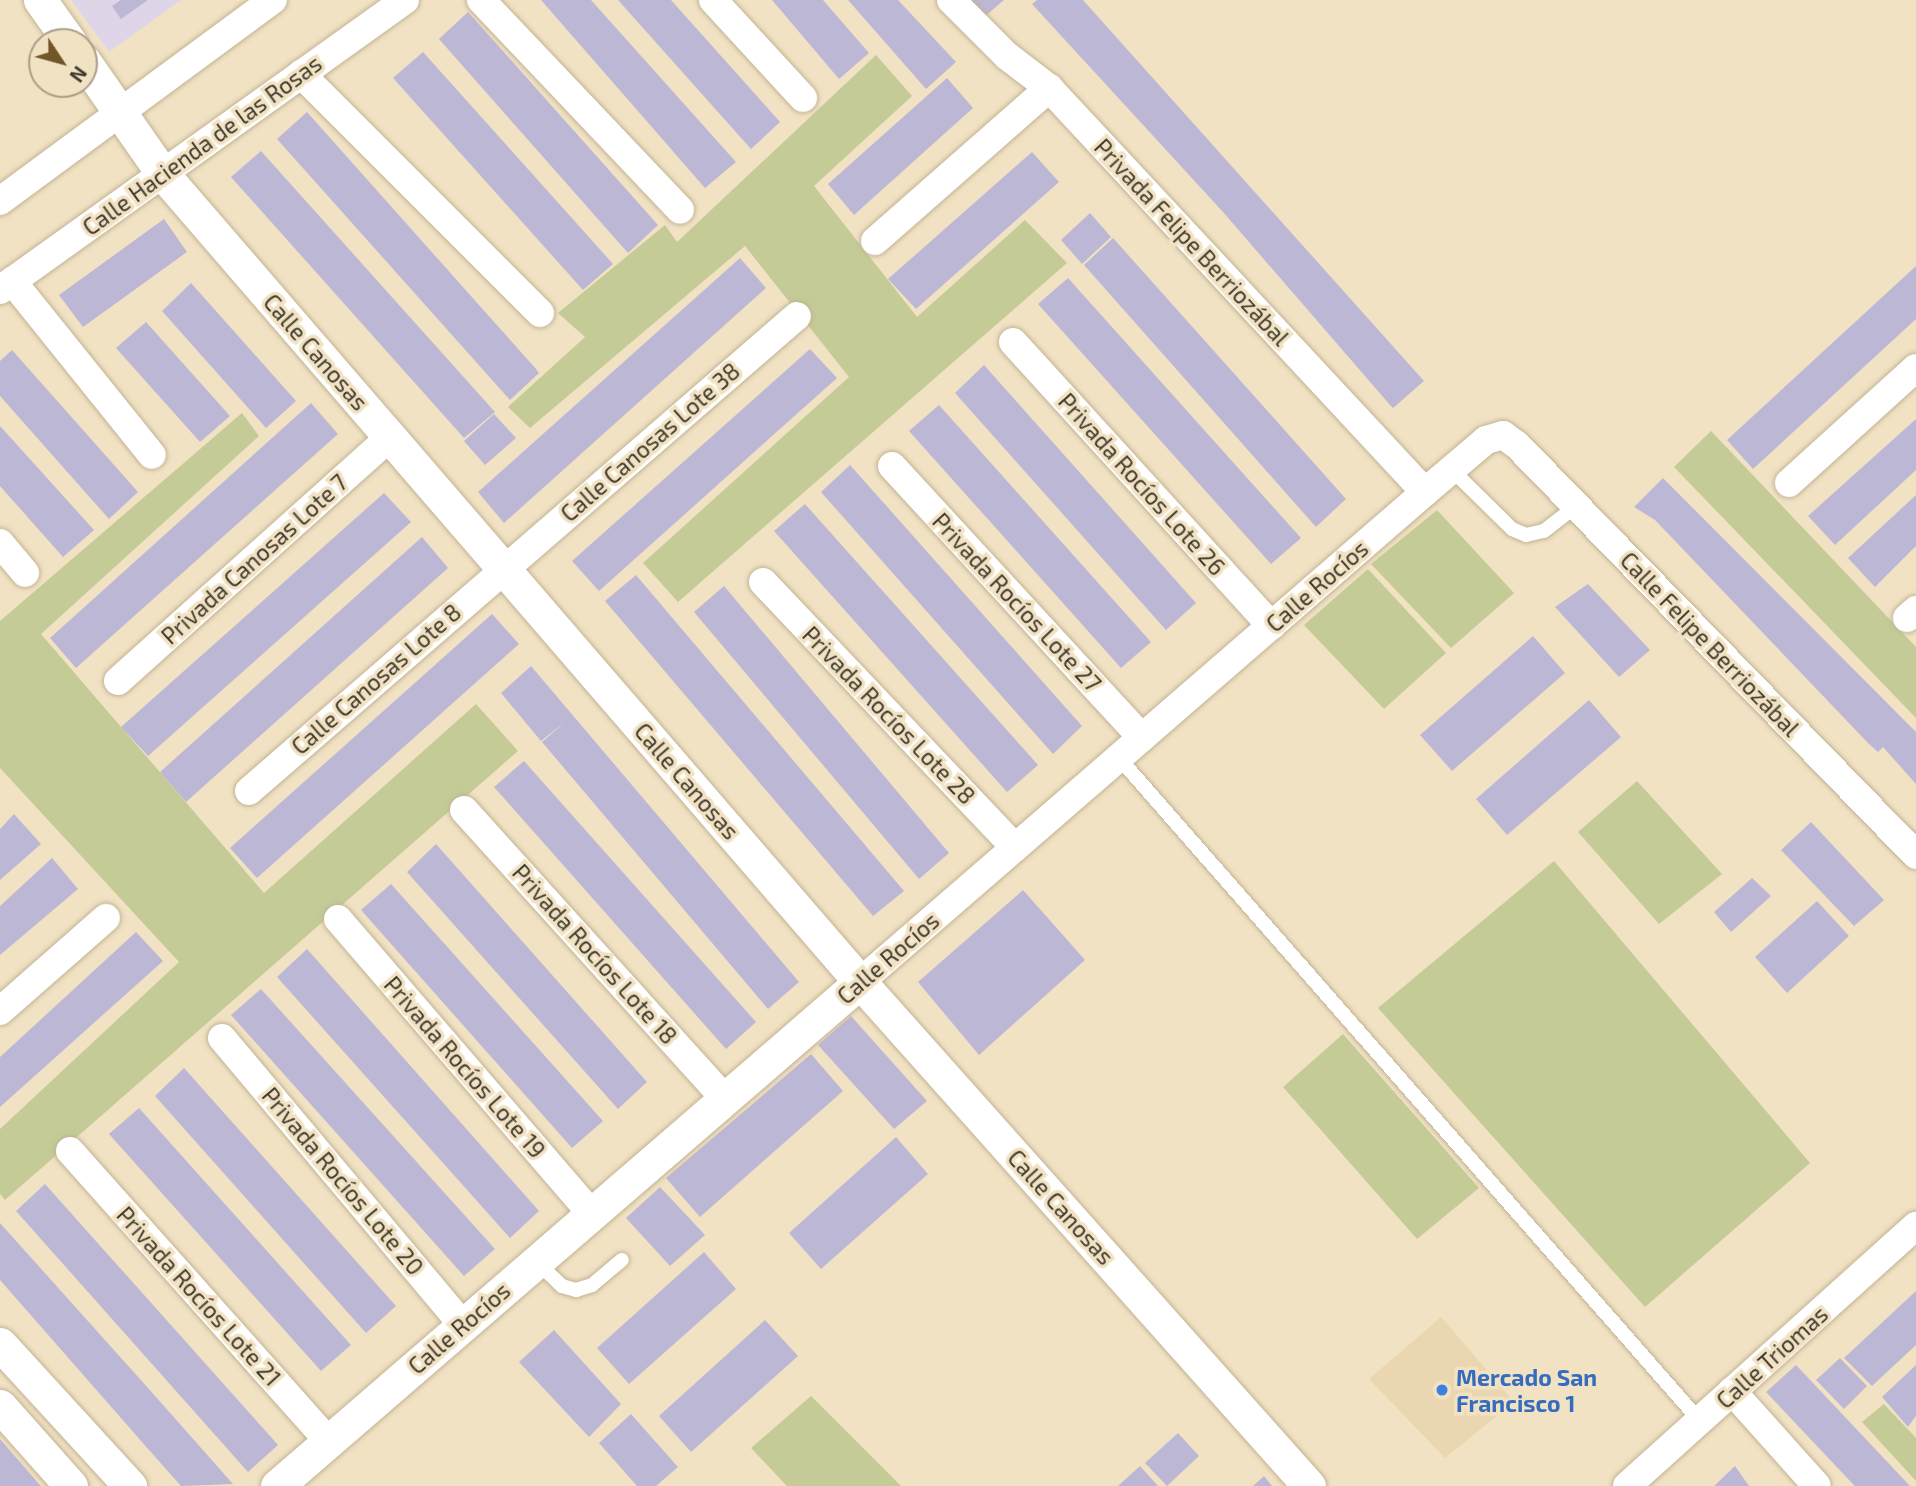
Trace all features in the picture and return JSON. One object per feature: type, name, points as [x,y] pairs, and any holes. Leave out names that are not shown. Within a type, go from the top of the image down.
[{"type":"street","points":[[40,0],[60,28]]},
{"type":"street","points":[[0,201],[273,0]]},
{"type":"street","name":"Calle Hacienda de las Rosas","points":[[6,285],[405,0]]},
{"type":"street","points":[[481,0],[680,210]]},
{"type":"street","points":[[713,0],[803,98]]},
{"type":"street","name":"Privada Felipe Berriozábal","points":[[951,0],[1007,56],[1049,88],[1425,492]]},
{"type":"street","points":[[301,74],[540,313]]},
{"type":"street","name":"Calle Canosas","points":[[98,80],[162,173],[860,982],[1309,1486]]},
{"type":"street","points":[[875,241],[1049,88]]},
{"type":"street","points":[[6,285],[152,454]]},
{"type":"street","name":"Calle Canosas Lote 38","points":[[503,568],[797,316]]},
{"type":"street","name":"Privada Rocíos Lote 26","points":[[1013,342],[1271,626]]},
{"type":"street","points":[[1789,483],[1916,368]]},
{"type":"street","name":"Calle Rocíos","points":[[277,1486],[1425,492],[1486,440],[1503,435]]},
{"type":"street","name":"Calle Felipe Berriozábal","points":[[1503,435],[1576,506],[1916,856]]},
{"type":"street","name":"Privada Canosas Lote 7","points":[[118,681],[390,437]]},
{"type":"street","name":"Privada Rocíos Lote 27","points":[[892,466],[1142,738]]},
{"type":"street","points":[[0,543],[25,573]]},
{"type":"street","name":"Calle Canosas Lote 8","points":[[249,791],[503,568]]},
{"type":"street","name":"Privada Rocíos Lote 28","points":[[763,582],[1015,848]]},
{"type":"street","name":"Privada Rocíos Lote 18","points":[[464,810],[725,1098]]},
{"type":"street","points":[[0,1011],[106,918]]},
{"type":"street","name":"Privada Rocíos Lote 19","points":[[338,919],[592,1214]]},
{"type":"street","name":"Privada Rocíos Lote 20","points":[[222,1038],[463,1325]]},
{"type":"street","name":"Privada Rocíos Lote 21","points":[[70,1151],[328,1442]]},
{"type":"street","name":"Calle Triomas","points":[[1627,1486],[1916,1226]]},
{"type":"street","points":[[0,1344],[130,1486]]},
{"type":"street","points":[[1732,1391],[1817,1486]]},
{"type":"street","points":[[0,1406],[71,1486]]},
{"type":"lane","points":[[1452,470],[1512,528],[1527,535],[1544,531],[1576,506]]},
{"type":"lane","points":[[1119,758],[1700,1421]]},
{"type":"lane","points":[[537,1262],[562,1286],[576,1290],[592,1285],[622,1260]]},
{"type":"shaded area","points":[[71,0],[181,0],[109,52],[98,37],[98,28],[91,28]]},
{"type":"shaded area","name":"Mercado San Francisco 1","points":[[1441,1317],[1514,1402],[1445,1458],[1369,1379]]},
{"type":"green space","points":[[876,55],[912,96],[814,186],[917,317],[1025,220],[1067,263],[678,602],[643,563],[849,377],[745,246],[530,428],[508,407],[585,337],[558,313],[665,225],[677,242]]},
{"type":"green space","points":[[242,413],[259,436],[41,634],[264,893],[476,704],[518,751],[5,1200],[0,1194],[0,1129],[179,962],[0,768],[0,621]]},
{"type":"green space","points":[[1711,431],[1916,647],[1916,718],[1674,467]]},
{"type":"green space","points":[[1437,510],[1514,593],[1451,648],[1371,564]]},
{"type":"green space","points":[[1368,569],[1446,653],[1384,709],[1304,625]]},
{"type":"green space","points":[[1637,781],[1722,874],[1659,924],[1578,832]]},
{"type":"green space","points":[[1554,861],[1810,1163],[1645,1307],[1378,1008]]},
{"type":"green space","points":[[1343,1034],[1479,1188],[1417,1239],[1283,1087]]},
{"type":"green space","points":[[811,1396],[901,1486],[787,1486],[751,1448]]},
{"type":"green space","points":[[1884,1404],[1916,1438],[1916,1481],[1862,1422]]},
{"type":"building","points":[[121,0],[148,0],[121,19],[112,6]]},
{"type":"building","points":[[541,0],[591,0],[736,162],[705,188]]},
{"type":"building","points":[[618,0],[671,0],[780,122],[751,149]]},
{"type":"building","points":[[772,0],[823,0],[869,53],[839,79]]},
{"type":"building","points":[[848,0],[898,0],[956,62],[926,89]]},
{"type":"building","points":[[967,0],[1004,0],[983,18]]},
{"type":"building","points":[[1037,0],[1083,0],[1424,381],[1393,408],[1223,212],[1032,4]]},
{"type":"building","points":[[468,12],[658,225],[628,253],[439,39]]},
{"type":"building","points":[[423,52],[613,264],[583,290],[393,78]]},
{"type":"building","points":[[947,78],[973,108],[854,215],[828,184]]},
{"type":"building","points":[[307,112],[539,373],[510,400],[277,139]]},
{"type":"building","points":[[261,151],[495,412],[464,438],[231,177]]},
{"type":"building","points":[[1032,152],[1059,182],[916,309],[888,279]]},
{"type":"building","points":[[1090,213],[1111,237],[1082,264],[1061,240]]},
{"type":"building","points":[[164,219],[187,252],[83,327],[59,295]]},
{"type":"building","points":[[1113,238],[1346,499],[1316,527],[1084,265]]},
{"type":"building","points":[[740,258],[766,288],[504,523],[478,492]]},
{"type":"building","points":[[1916,266],[1916,319],[1753,469],[1727,440]]},
{"type":"building","points":[[1068,278],[1301,538],[1271,564],[1038,304]]},
{"type":"building","points":[[191,283],[296,401],[266,428],[162,311]]},
{"type":"building","points":[[146,322],[230,416],[200,442],[116,348]]},
{"type":"building","points":[[810,349],[837,378],[599,591],[572,561]]},
{"type":"building","points":[[12,350],[138,492],[109,519],[0,396],[0,361]]},
{"type":"building","points":[[984,365],[1196,603],[1166,630],[955,393]]},
{"type":"building","points":[[311,403],[338,434],[76,668],[50,638]]},
{"type":"building","points":[[939,405],[1151,642],[1121,668],[909,431]]},
{"type":"building","points":[[494,414],[516,438],[485,465],[464,441]]},
{"type":"building","points":[[1916,419],[1916,470],[1835,545],[1808,516]]},
{"type":"building","points":[[0,426],[94,530],[63,557],[0,486]]},
{"type":"building","points":[[850,465],[1082,726],[1053,754],[821,492]]},
{"type":"building","points":[[1663,478],[1916,732],[1916,784],[1883,747],[1878,752],[1868,743],[1655,520],[1634,507]]},
{"type":"building","points":[[384,493],[411,522],[148,756],[121,727]]},
{"type":"building","points":[[1916,495],[1916,546],[1875,587],[1848,558]]},
{"type":"building","points":[[805,504],[1038,765],[1007,792],[774,531]]},
{"type":"building","points":[[422,537],[448,568],[186,802],[160,772]]},
{"type":"building","points":[[636,575],[904,891],[873,916],[605,601]]},
{"type":"building","points":[[1588,584],[1650,650],[1619,677],[1555,607]]},
{"type":"building","points":[[724,586],[949,853],[919,879],[694,612]]},
{"type":"building","points":[[492,614],[519,644],[257,878],[230,848]]},
{"type":"building","points":[[1533,636],[1565,673],[1452,771],[1420,735]]},
{"type":"building","points":[[531,666],[799,982],[768,1009],[542,742],[565,722],[541,741],[501,693]]},
{"type":"building","points":[[1589,700],[1621,737],[1507,835],[1476,799]]},
{"type":"building","points":[[524,761],[756,1022],[726,1049],[494,787]]},
{"type":"building","points":[[14,814],[41,844],[0,880],[0,829]]},
{"type":"building","points":[[1811,822],[1884,900],[1854,926],[1781,850]]},
{"type":"building","points":[[436,844],[647,1082],[618,1109],[407,872]]},
{"type":"building","points":[[52,858],[78,889],[0,955],[0,906]]},
{"type":"building","points":[[1752,878],[1771,896],[1731,932],[1714,912]]},
{"type":"building","points":[[391,884],[603,1121],[572,1148],[361,910]]},
{"type":"building","points":[[1023,890],[1085,960],[979,1055],[918,982]]},
{"type":"building","points":[[1817,901],[1849,936],[1787,993],[1755,957]]},
{"type":"building","points":[[136,932],[163,961],[0,1107],[0,1057]]},
{"type":"building","points":[[307,949],[539,1211],[510,1238],[277,977]]},
{"type":"building","points":[[261,989],[495,1249],[464,1276],[231,1015]]},
{"type":"building","points":[[851,1016],[927,1101],[894,1129],[818,1045]]},
{"type":"building","points":[[811,1054],[843,1091],[700,1217],[666,1178]]},
{"type":"building","points":[[184,1068],[396,1306],[366,1333],[155,1096]]},
{"type":"building","points":[[139,1108],[351,1345],[321,1371],[109,1134]]},
{"type":"building","points":[[896,1137],[928,1174],[821,1269],[789,1233]]},
{"type":"building","points":[[45,1184],[278,1445],[248,1472],[16,1211]]},
{"type":"building","points":[[660,1187],[705,1235],[670,1266],[626,1218]]},
{"type":"building","points":[[0,1223],[233,1484],[181,1486],[0,1280]]},
{"type":"building","points":[[704,1252],[736,1289],[629,1384],[597,1348]]},
{"type":"building","points":[[1916,1291],[1916,1345],[1872,1386],[1844,1358]]},
{"type":"building","points":[[765,1320],[798,1356],[691,1452],[659,1416]]},
{"type":"building","points":[[554,1330],[621,1404],[589,1437],[519,1362]]},
{"type":"building","points":[[1840,1358],[1867,1386],[1844,1409],[1816,1380]]},
{"type":"building","points":[[1796,1365],[1910,1486],[1855,1486],[1766,1392]]},
{"type":"building","points":[[1916,1365],[1916,1416],[1908,1427],[1882,1397]]},
{"type":"building","points":[[631,1414],[678,1467],[656,1486],[637,1486],[599,1443]]},
{"type":"building","points":[[1178,1433],[1199,1456],[1167,1486],[1145,1463]]},
{"type":"building","points":[[0,1439],[39,1484],[41,1486],[0,1486]]},
{"type":"building","points":[[1140,1466],[1158,1486],[1118,1486]]},
{"type":"building","points":[[1735,1466],[1749,1486],[1714,1486]]},
{"type":"building","points":[[1264,1476],[1272,1486],[1253,1486]]},
{"type":"place","name":"Mercado San Francisco 1","points":[[1442,1390]]}]
